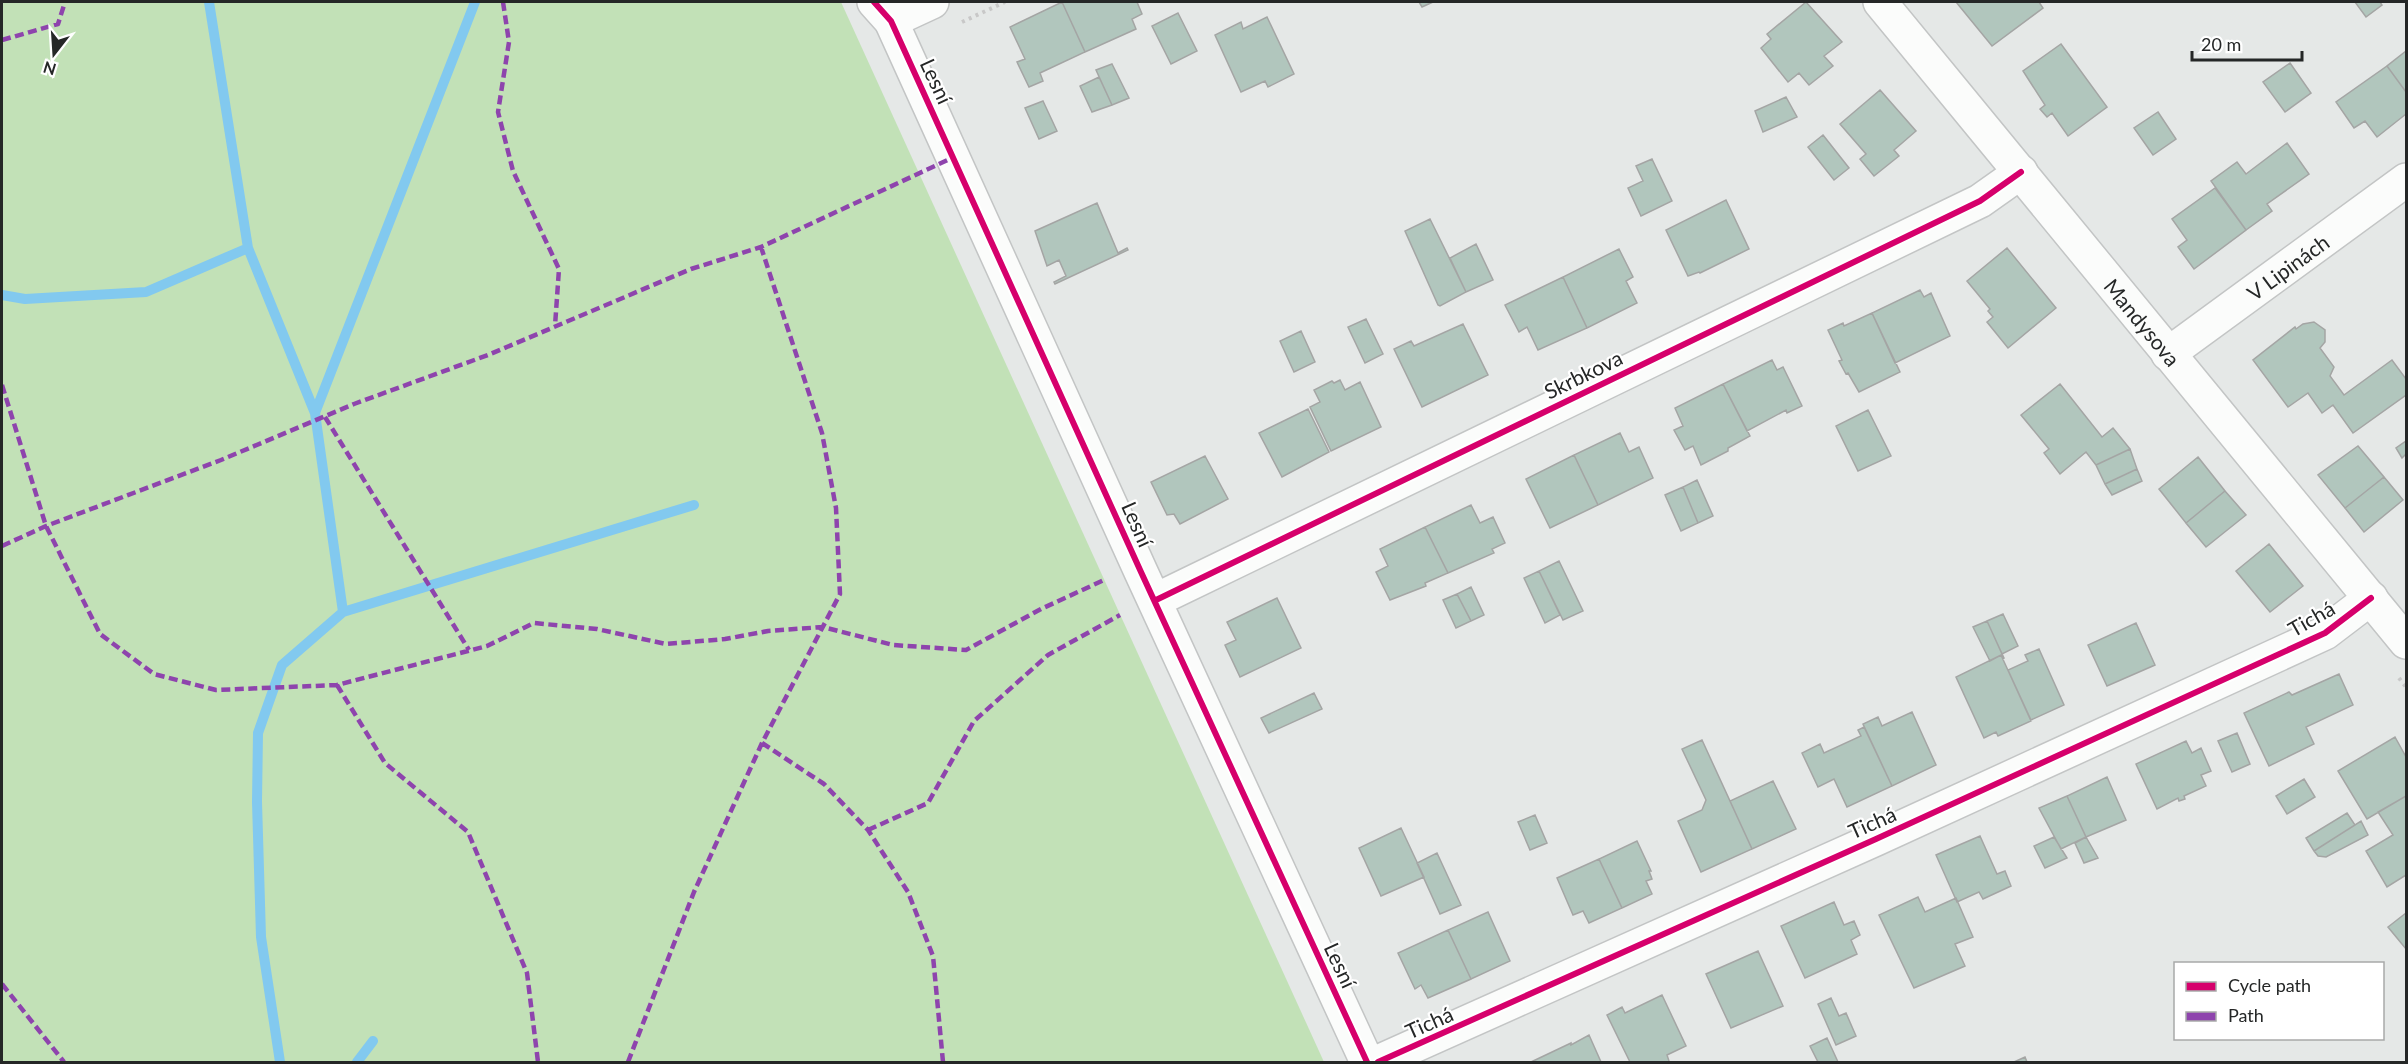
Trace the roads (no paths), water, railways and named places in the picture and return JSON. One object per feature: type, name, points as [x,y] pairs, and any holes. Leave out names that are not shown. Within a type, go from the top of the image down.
[{"type":"street","points":[[883,11],[932,2]]},
{"type":"street","name":"Mandysova","points":[[1880,2],[2406,642]]},
{"type":"street","name":"Lesní","points":[[883,11],[1367,1062]]},
{"type":"street","name":"Skrbkova","points":[[1156,600],[1980,201],[2021,172]]},
{"type":"street","name":"V Lipinách","points":[[2168,354],[2406,180]]},
{"type":"street","name":"Tichá","points":[[1378,1062],[1866,843],[2325,633],[2371,598]]},
{"type":"waterway","points":[[209,2],[248,248],[315,413],[343,612]]},
{"type":"waterway","points":[[315,413],[475,2]]},
{"type":"waterway","points":[[2,295],[25,299],[146,292],[248,248]]},
{"type":"waterway","points":[[280,1062],[261,937],[257,802],[258,733],[282,665],[343,612],[694,505]]},
{"type":"waterway","points":[[357,1062],[373,1041]]}]
